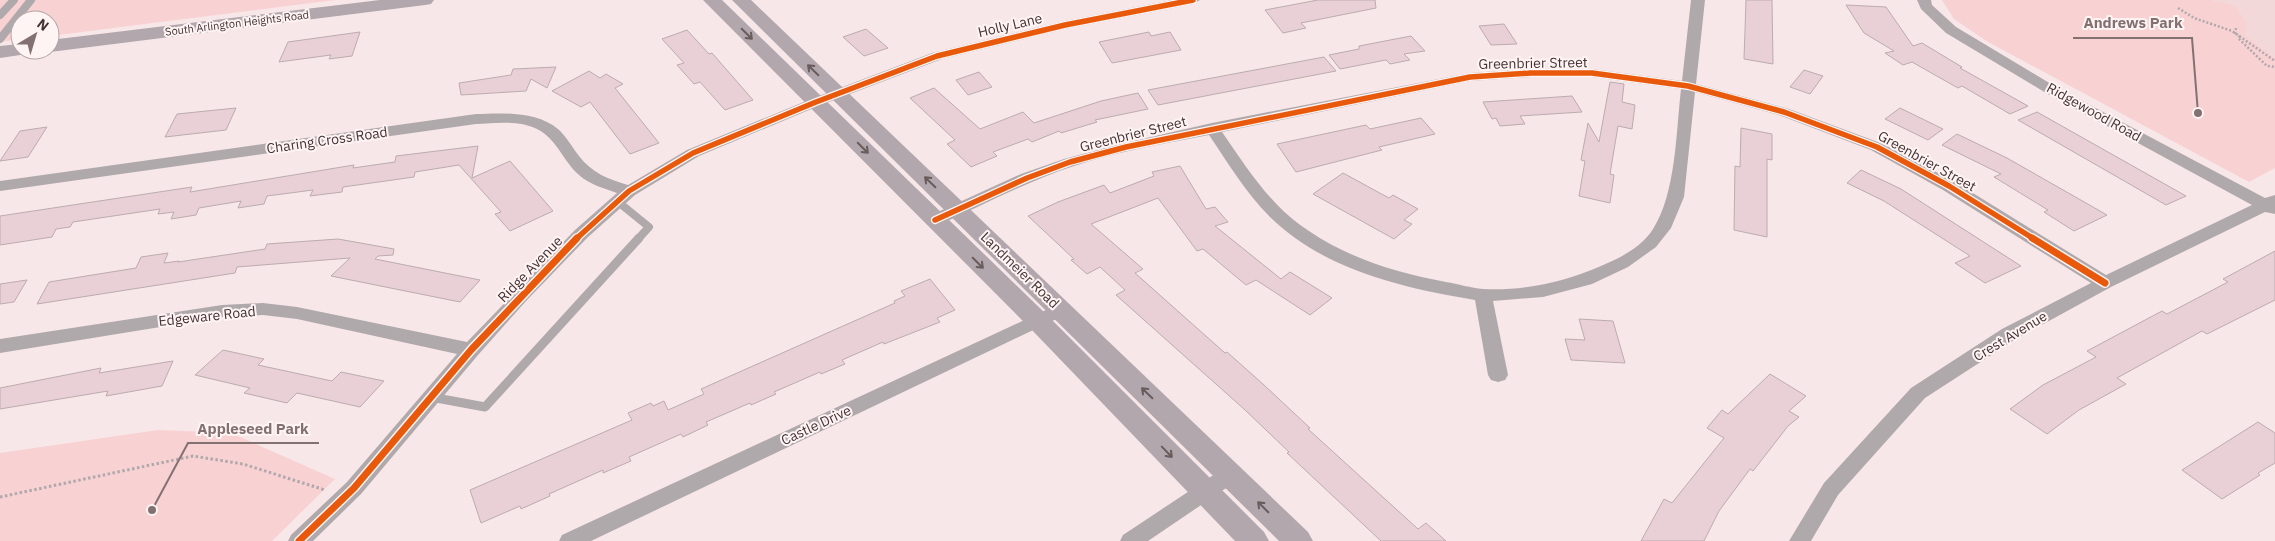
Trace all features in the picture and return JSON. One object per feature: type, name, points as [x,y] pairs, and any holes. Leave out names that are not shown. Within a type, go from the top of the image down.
[{"type":"street","name":"South Arlington Heights Road","points":[[60,35],[335,0]]},
{"type":"street","name":"South Arlington Heights Road","points":[[60,45],[425,0]]},
{"type":"street","name":"Landmeier Road","points":[[712,0],[1038,321],[1254,541]]},
{"type":"street","name":"Landmeier Road","points":[[742,0],[1298,541]]},
{"type":"street","name":"Holly Lane","points":[[838,93],[915,64],[959,50],[1064,25],[1193,0]]},
{"type":"street","points":[[1212,128],[1260,196],[1281,218],[1301,234],[1332,253],[1378,272],[1429,285],[1483,295],[1537,292],[1580,282],[1612,269],[1636,255],[1655,238],[1666,222],[1676,197],[1698,0]]},
{"type":"street","name":"Ridgewood Road","points":[[1924,0],[1926,6],[1951,30],[2052,90],[2272,205]]},
{"type":"street","name":"Greenbrier Street","points":[[935,220],[1070,162],[1212,128],[1470,77],[1530,73],[1592,73],[1688,86],[1784,112],[1877,147],[1949,186],[2105,282]]},
{"type":"street","name":"Ridge Avenue","points":[[299,541],[354,488],[471,350],[581,234],[623,196],[693,153],[838,93]]},
{"type":"street","name":"Charing Cross Road","points":[[0,186],[476,119],[508,118],[534,122],[554,133],[580,168],[591,177],[623,196]]},
{"type":"street","name":"Crest Avenue","points":[[1800,541],[1831,489],[1918,393],[2009,334],[2105,282],[2272,205]]},
{"type":"street","points":[[1483,295],[1498,375]]},
{"type":"street","name":"Castle Drive","points":[[570,541],[1061,309]]},
{"type":"street","name":"Edgeware Road","points":[[0,346],[222,311],[263,310],[297,313],[471,350]]},
{"type":"street","points":[[1131,541],[1231,474]]},
{"type":"lane","points":[[0,14],[14,0]]},
{"type":"lane","points":[[0,40],[31,0]]},
{"type":"lane","points":[[431,397],[485,407],[649,227],[623,196]]},
{"type":"path","points":[[2178,8],[2185,15],[2240,36],[2275,61]]},
{"type":"path","points":[[2235,34],[2236,28]]},
{"type":"path","points":[[2240,36],[2238,38],[2267,66],[2275,67]]},
{"type":"path","points":[[0,497],[193,456],[222,458],[267,470],[330,492]]},
{"type":"shaded area","points":[[0,0],[335,0],[60,35],[60,10],[10,10],[10,40],[0,42]]},
{"type":"shaded area","points":[[1942,0],[2212,0],[2234,5],[2247,23],[2245,35],[2275,58],[2275,168],[2249,182],[1988,42],[1954,19]]},
{"type":"shaded area","points":[[2212,0],[2275,0],[2275,58],[2245,35],[2234,5]]},
{"type":"shaded area","points":[[158,430],[231,433],[335,479],[272,541],[0,541],[0,453]]},
{"type":"building","points":[[1318,0],[1375,0],[1376,8],[1301,23],[1306,28],[1283,33],[1265,10]]},
{"type":"building","points":[[1746,0],[1772,0],[1773,64],[1744,59]]},
{"type":"building","points":[[1846,5],[1886,7],[1913,46],[1922,43],[1962,67],[1960,68],[2028,106],[2010,114],[1962,86],[1958,88],[1912,62],[1903,65],[1885,53],[1894,51],[1864,33]]},
{"type":"building","points":[[1504,24],[1517,44],[1491,45],[1479,26]]},
{"type":"building","points":[[866,29],[888,48],[864,56],[843,37]]},
{"type":"building","points":[[687,30],[709,54],[712,53],[753,100],[725,110],[700,82],[694,84],[677,65],[684,63],[662,39]]},
{"type":"building","points":[[360,32],[352,56],[329,59],[331,55],[279,62],[288,42]]},
{"type":"building","points":[[1149,32],[1151,36],[1170,32],[1181,50],[1112,63],[1099,42]]},
{"type":"building","points":[[1411,36],[1425,51],[1404,54],[1410,60],[1390,64],[1386,60],[1340,69],[1329,55],[1359,49],[1359,46]]},
{"type":"building","points":[[1324,57],[1336,71],[1158,105],[1148,90]]},
{"type":"building","points":[[556,67],[547,88],[531,79],[526,91],[461,95],[459,83],[511,75],[513,69]]},
{"type":"building","points":[[1804,70],[1823,76],[1810,94],[1790,87]]},
{"type":"building","points":[[589,71],[600,78],[606,74],[623,84],[615,88],[659,143],[630,154],[590,102],[581,107],[552,91]]},
{"type":"building","points":[[979,72],[992,87],[968,95],[956,80]]},
{"type":"building","points":[[1610,82],[1624,84],[1622,102],[1635,105],[1632,129],[1618,126],[1610,174],[1614,175],[1610,203],[1579,196],[1585,161],[1581,160],[1588,123],[1599,142]]},
{"type":"building","points":[[934,88],[980,129],[1023,112],[1034,123],[1101,101],[1138,93],[1148,109],[1095,120],[1097,122],[1061,133],[1059,131],[1032,142],[1028,139],[993,152],[997,156],[971,167],[947,144],[955,140],[910,98]]},
{"type":"building","points":[[1572,96],[1582,112],[1520,116],[1525,124],[1500,126],[1496,118],[1492,119],[1483,102]]},
{"type":"building","points":[[236,108],[226,130],[165,137],[177,114]]},
{"type":"building","points":[[1900,108],[1943,129],[1928,140],[1885,119]]},
{"type":"building","points":[[2037,112],[2186,196],[2166,205],[2018,120]]},
{"type":"building","points":[[1421,118],[1435,134],[1379,147],[1382,150],[1296,172],[1277,144],[1366,125],[1370,129]]},
{"type":"building","points":[[47,127],[28,157],[0,161],[20,131]]},
{"type":"building","points":[[1741,128],[1772,134],[1772,160],[1767,159],[1767,237],[1734,230],[1735,166],[1740,167]]},
{"type":"building","points":[[1957,134],[2007,158],[2107,215],[2074,231],[2044,212],[2048,210],[1994,177],[2001,174],[1942,145]]},
{"type":"building","points":[[478,146],[472,178],[510,161],[553,211],[510,231],[495,214],[501,212],[459,165],[415,172],[414,177],[343,187],[342,192],[310,196],[313,190],[267,196],[264,204],[238,208],[241,201],[199,208],[196,215],[171,219],[174,212],[158,214],[160,209],[73,222],[70,227],[56,229],[52,237],[0,245],[0,216],[192,187],[190,192],[354,165],[353,168],[395,162],[396,156]]},
{"type":"building","points":[[1180,166],[1206,209],[1215,207],[1228,222],[1215,226],[1281,279],[1290,272],[1332,298],[1310,315],[1256,280],[1246,285],[1203,249],[1197,251],[1158,198],[1091,224],[1143,269],[1135,273],[1264,385],[1310,428],[1308,429],[1418,529],[1426,523],[1446,541],[1381,541],[1287,453],[1289,452],[1244,409],[1116,295],[1125,290],[1100,267],[1087,274],[1071,260],[1074,259],[1028,216],[1058,202],[1104,185],[1110,193],[1154,176],[1152,172]]},
{"type":"building","points":[[1861,170],[1901,189],[2021,266],[1985,283],[1955,263],[1970,256],[1884,201],[1847,183]]},
{"type":"building","points":[[1343,173],[1389,198],[1393,195],[1418,209],[1404,220],[1412,224],[1394,239],[1313,194]]},
{"type":"building","points":[[338,239],[394,249],[393,255],[378,256],[375,259],[480,280],[460,302],[331,276],[350,258],[237,267],[235,273],[37,304],[49,282],[136,268],[141,257],[168,253],[164,263],[178,262],[265,249],[267,244]]},
{"type":"building","points":[[2275,251],[2275,300],[2207,334],[2202,331],[2117,378],[2126,384],[2079,410],[2047,434],[2010,409],[2043,385],[2096,357],[2087,351],[2162,311],[2167,314],[2228,282],[2223,279]]},
{"type":"building","points":[[930,279],[955,310],[937,318],[940,322],[884,344],[883,342],[842,360],[845,364],[821,374],[820,372],[774,392],[776,394],[751,405],[750,403],[706,422],[708,425],[683,437],[681,434],[629,457],[631,461],[603,473],[603,470],[549,494],[550,496],[521,509],[520,506],[481,523],[470,490],[632,420],[628,413],[651,403],[653,406],[664,401],[668,410],[704,394],[701,389],[895,303],[894,301],[905,296],[901,291]]},
{"type":"building","points":[[27,280],[14,302],[0,304],[0,284]]},
{"type":"building","points":[[1579,319],[1613,321],[1625,363],[1571,360],[1565,339],[1585,340]]},
{"type":"building","points":[[223,350],[264,359],[258,365],[332,381],[341,372],[384,381],[360,407],[297,393],[287,403],[244,393],[250,388],[195,375]]},
{"type":"building","points":[[173,361],[162,386],[106,396],[108,391],[0,409],[0,388],[101,368],[99,373]]},
{"type":"building","points":[[1770,374],[1806,396],[1789,411],[1799,417],[1788,426],[1753,471],[1750,469],[1719,511],[1704,541],[1641,541],[1664,499],[1672,503],[1724,438],[1707,428],[1722,410],[1728,414]]},
{"type":"building","points":[[2258,422],[2275,433],[2275,463],[2222,499],[2182,470]]},
{"type":"cycle path","points":[[299,541],[354,488],[471,350],[521,296],[581,234],[629,191],[693,153],[816,102],[937,56],[1065,25],[1193,0]]},
{"type":"cycle path","points":[[935,220],[1027,178],[1070,162],[1126,147],[1470,77],[1531,73],[1592,73],[1688,86],[1784,112],[1877,147],[1949,186],[2105,283]]},
{"type":"place","name":"Andrews Park","points":[[2198,113]]},
{"type":"place","name":"Appleseed Park","points":[[152,510]]}]
